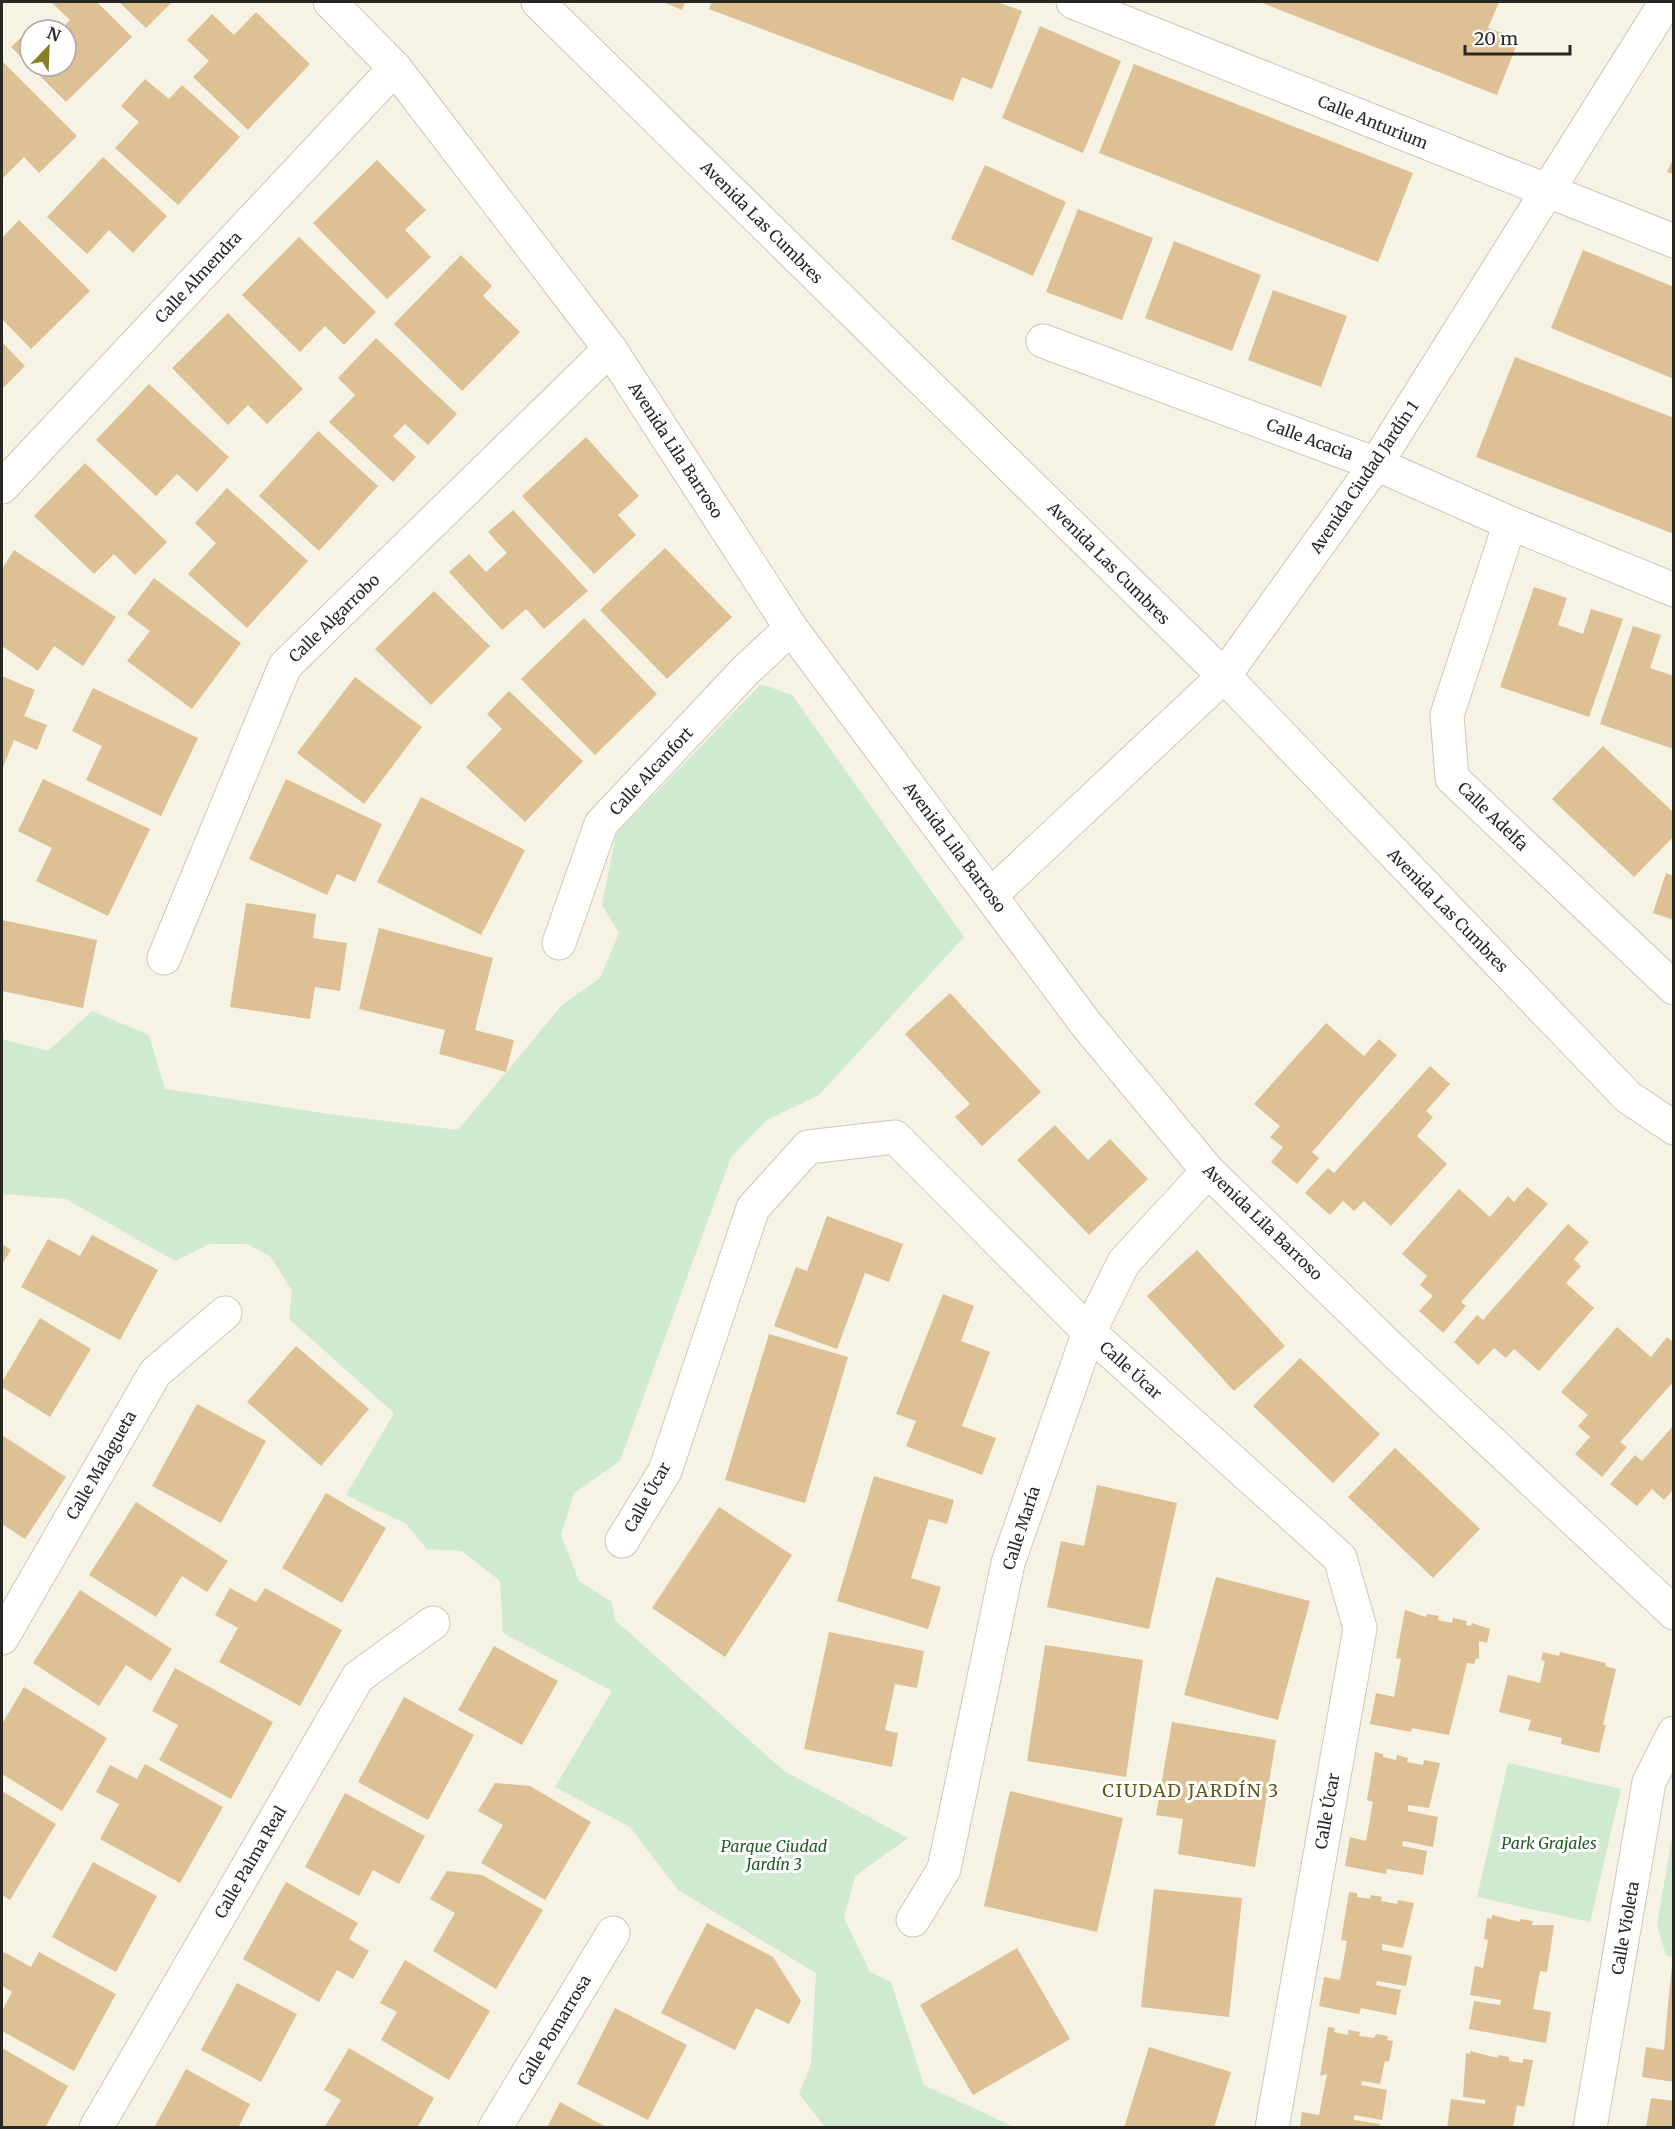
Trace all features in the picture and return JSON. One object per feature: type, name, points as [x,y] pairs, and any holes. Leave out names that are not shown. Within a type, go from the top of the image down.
[{"type":"street","name":"Avenida Lila Barroso","points":[[330,2],[395,68],[610,349],[791,628],[1086,1024],[1208,1171],[1399,1356],[1674,1613]]},
{"type":"street","name":"Avenida Las Cumbres","points":[[538,2],[1224,676],[1628,1097],[1674,1128]]},
{"type":"street","name":"Calle Anturium","points":[[1073,2],[1548,193],[1674,241]]},
{"type":"street","name":"Avenida Ciudad Jardín 1","points":[[991,896],[1224,676],[1376,464],[1666,2]]},
{"type":"street","name":"Calle Almendra","points":[[2,487],[395,68]]},
{"type":"street","name":"Calle Acacia","points":[[1042,341],[1376,464],[1510,523],[1674,590]]},
{"type":"street","name":"Calle Algarrobo","points":[[164,958],[285,666],[610,349]]},
{"type":"street","name":"Calle Adelfa","points":[[1510,523],[1447,716],[1452,778],[1674,988]]},
{"type":"street","name":"Calle Alcanfort","points":[[559,943],[601,824],[746,670],[791,628]]},
{"type":"street","name":"Calle Úcar","points":[[622,1541],[665,1471],[753,1208],[808,1146],[895,1137],[1089,1332],[1340,1558],[1360,1628],[1272,2127]]},
{"type":"street","name":"Calle María","points":[[913,1920],[944,1869],[1008,1563],[1089,1332],[1124,1262],[1208,1171]]},
{"type":"street","name":"Calle Malagueta","points":[[2,1638],[155,1372],[225,1313]]},
{"type":"street","name":"Calle Palma Real","points":[[96,2127],[358,1677],[433,1623]]},
{"type":"street","name":"Calle Violeta","points":[[1590,2127],[1649,1782],[1674,1733]]},
{"type":"street","name":"Calle Pomarrosa","points":[[495,2127],[613,1933]]},
{"type":"green space","name":"Parque Ciudad Jardín 3","points":[[761,684],[792,695],[964,937],[819,1095],[767,1120],[731,1157],[620,1461],[574,1493],[561,1535],[579,1581],[612,1602],[615,1620],[784,1771],[908,1838],[855,1876],[844,1918],[870,1972],[891,1982],[924,2085],[1014,2127],[825,2127],[799,2094],[811,2064],[816,1973],[678,1890],[630,1827],[555,1787],[612,1691],[503,1633],[500,1581],[462,1551],[427,1549],[406,1524],[346,1495],[394,1413],[289,1319],[292,1291],[271,1257],[247,1244],[209,1244],[175,1261],[66,1199],[2,1194],[2,1039],[48,1051],[92,1011],[149,1035],[165,1089],[329,1114],[458,1130],[562,1005],[600,978],[619,933],[602,905],[616,834]]},
{"type":"green space","name":"Park Grajales","points":[[1508,1763],[1621,1789],[1590,1922],[1477,1897]]},
{"type":"green space","points":[[1673,1831],[1673,1957],[1666,1955],[1657,1925]]},
{"type":"building","points":[[51,2],[97,2],[132,37],[66,102],[42,78],[78,78],[78,18],[68,18]]},
{"type":"building","points":[[119,2],[172,2],[146,28]]},
{"type":"building","points":[[663,2],[685,2],[682,10]]},
{"type":"building","points":[[712,2],[997,2],[1022,11],[992,89],[962,77],[953,101],[709,9]]},
{"type":"building","points":[[1260,2],[1499,2],[1488,28],[1519,39],[1497,95]]},
{"type":"building","points":[[256,12],[310,64],[248,130],[193,77],[209,61],[187,40],[212,14],[234,35]]},
{"type":"building","points":[[1040,26],[1121,61],[1083,153],[1002,118]]},
{"type":"building","points":[[18,40],[18,54],[11,47]]},
{"type":"building","points":[[2,61],[77,136],[39,173],[24,157],[2,179]]},
{"type":"building","points":[[1134,64],[1413,173],[1378,262],[1099,153]]},
{"type":"building","points":[[145,79],[169,99],[182,85],[240,137],[178,205],[115,148],[139,122],[121,106]]},
{"type":"building","points":[[103,157],[167,216],[133,253],[109,230],[87,254],[47,217]]},
{"type":"building","points":[[1674,157],[1674,174],[1667,172]]},
{"type":"building","points":[[377,160],[426,210],[405,230],[431,257],[387,299],[313,223]]},
{"type":"building","points":[[985,165],[1066,202],[1033,276],[951,239]]},
{"type":"building","points":[[1078,209],[1153,238],[1122,320],[1046,292]]},
{"type":"building","points":[[19,220],[90,291],[31,349],[2,319],[2,238]]},
{"type":"building","points":[[299,237],[376,312],[344,345],[325,326],[300,352],[242,295]]},
{"type":"building","points":[[1174,241],[1261,275],[1232,351],[1145,318]]},
{"type":"building","points":[[1583,250],[1674,287],[1674,379],[1551,328]]},
{"type":"building","points":[[461,255],[492,286],[483,296],[520,332],[462,391],[394,324]]},
{"type":"building","points":[[1273,290],[1347,316],[1321,387],[1248,360]]},
{"type":"building","points":[[228,313],[303,389],[267,424],[248,405],[228,425],[172,368]]},
{"type":"building","points":[[376,338],[457,414],[428,445],[405,424],[393,436],[416,457],[393,482],[329,422],[355,395],[338,378]]},
{"type":"building","points":[[2,342],[25,366],[2,389]]},
{"type":"building","points":[[1515,357],[1674,418],[1674,534],[1476,457]]},
{"type":"building","points":[[149,384],[229,457],[197,492],[177,474],[156,496],[96,440]]},
{"type":"building","points":[[318,431],[378,486],[319,551],[259,496]]},
{"type":"building","points":[[586,437],[639,496],[618,515],[636,535],[594,574],[522,496]]},
{"type":"building","points":[[85,463],[167,542],[135,575],[114,554],[94,574],[34,516]]},
{"type":"building","points":[[227,488],[308,561],[247,628],[188,574],[216,543],[195,523]]},
{"type":"building","points":[[513,510],[588,591],[544,629],[526,609],[502,630],[449,572],[469,554],[486,572],[507,553],[488,532]]},
{"type":"building","points":[[665,548],[732,617],[667,679],[600,610]]},
{"type":"building","points":[[14,550],[116,617],[83,666],[54,646],[38,671],[2,646],[2,569]]},
{"type":"building","points":[[154,578],[241,643],[192,709],[127,661],[150,631],[127,614]]},
{"type":"building","points":[[1534,587],[1567,598],[1558,625],[1583,634],[1591,609],[1623,619],[1589,717],[1500,687]]},
{"type":"building","points":[[434,591],[490,646],[431,705],[375,649]]},
{"type":"building","points":[[584,618],[657,694],[595,755],[521,679]]},
{"type":"building","points":[[1633,626],[1661,635],[1650,668],[1674,676],[1674,749],[1600,724]]},
{"type":"building","points":[[2,676],[35,690],[24,716],[47,725],[37,750],[14,740],[2,770]]},
{"type":"building","points":[[355,677],[422,727],[364,804],[297,753]]},
{"type":"building","points":[[93,688],[198,738],[161,816],[86,780],[102,746],[72,731]]},
{"type":"building","points":[[509,691],[583,761],[525,822],[466,767],[502,729],[487,714]]},
{"type":"building","points":[[1603,746],[1674,813],[1674,836],[1634,877],[1552,799]]},
{"type":"building","points":[[43,779],[150,829],[108,916],[36,881],[52,848],[18,831]]},
{"type":"building","points":[[286,779],[382,824],[355,882],[337,874],[327,895],[249,859]]},
{"type":"building","points":[[421,797],[525,850],[481,935],[377,882]]},
{"type":"building","points":[[1666,873],[1674,876],[1674,920],[1653,913]]},
{"type":"building","points":[[246,903],[316,914],[313,938],[347,943],[340,991],[315,987],[310,1019],[230,1007]]},
{"type":"building","points":[[2,920],[97,940],[83,1008],[2,991]]},
{"type":"building","points":[[379,928],[493,958],[475,1030],[514,1040],[506,1072],[439,1054],[445,1030],[359,1009]]},
{"type":"building","points":[[950,993],[1041,1092],[982,1146],[955,1117],[970,1104],[905,1034]]},
{"type":"building","points":[[1326,1023],[1364,1056],[1379,1039],[1397,1055],[1312,1152],[1319,1158],[1297,1184],[1271,1162],[1283,1147],[1270,1137],[1280,1126],[1254,1104]]},
{"type":"building","points":[[1430,1066],[1450,1084],[1426,1111],[1433,1117],[1417,1136],[1447,1164],[1391,1226],[1364,1201],[1354,1211],[1343,1201],[1330,1215],[1305,1193],[1328,1168],[1334,1173]]},
{"type":"building","points":[[1055,1125],[1088,1160],[1110,1139],[1148,1179],[1089,1235],[1017,1160]]},
{"type":"building","points":[[1527,1187],[1548,1204],[1461,1302],[1466,1306],[1443,1333],[1419,1311],[1433,1296],[1420,1285],[1427,1276],[1402,1254],[1459,1189],[1490,1217],[1508,1196],[1514,1202]]},
{"type":"building","points":[[827,1216],[903,1244],[889,1282],[865,1273],[837,1349],[774,1326],[796,1267],[807,1271]]},
{"type":"building","points":[[1568,1224],[1589,1242],[1574,1259],[1581,1266],[1566,1283],[1594,1308],[1539,1371],[1514,1349],[1506,1358],[1494,1348],[1478,1365],[1454,1342],[1477,1315],[1483,1320]]},
{"type":"building","points":[[92,1235],[158,1270],[120,1340],[21,1287],[48,1239],[80,1256]]},
{"type":"building","points":[[2,1244],[11,1250],[2,1264]]},
{"type":"building","points":[[1197,1250],[1285,1346],[1234,1391],[1147,1296]]},
{"type":"building","points":[[943,1294],[974,1306],[961,1341],[990,1352],[962,1426],[996,1438],[982,1475],[906,1446],[916,1421],[896,1414]]},
{"type":"building","points":[[40,1318],[91,1349],[50,1417],[2,1387],[2,1382]]},
{"type":"building","points":[[1617,1327],[1651,1357],[1667,1337],[1672,1341],[1674,1339],[1674,1381],[1620,1442],[1627,1447],[1602,1477],[1575,1454],[1590,1437],[1578,1426],[1588,1415],[1561,1392]]},
{"type":"building","points":[[769,1334],[848,1357],[805,1503],[725,1480]]},
{"type":"building","points":[[296,1346],[369,1409],[321,1466],[247,1402]]},
{"type":"building","points":[[1300,1358],[1380,1434],[1333,1483],[1253,1406]]},
{"type":"building","points":[[197,1404],[266,1441],[221,1523],[152,1486]]},
{"type":"building","points":[[1674,1425],[1674,1489],[1664,1500],[1652,1489],[1637,1506],[1610,1484],[1635,1455],[1642,1461]]},
{"type":"building","points":[[2,1435],[66,1477],[25,1539],[2,1524]]},
{"type":"building","points":[[1395,1448],[1480,1529],[1433,1578],[1348,1497]]},
{"type":"building","points":[[874,1476],[954,1500],[947,1524],[929,1519],[911,1578],[941,1587],[928,1629],[837,1601]]},
{"type":"building","points":[[1097,1485],[1177,1503],[1149,1629],[1047,1607],[1061,1541],[1084,1546]]},
{"type":"building","points":[[326,1493],[386,1528],[342,1603],[282,1568]]},
{"type":"building","points":[[136,1502],[228,1561],[207,1592],[182,1576],[156,1617],[89,1575]]},
{"type":"building","points":[[719,1507],[792,1555],[725,1657],[652,1608]]},
{"type":"building","points":[[1216,1577],[1310,1601],[1278,1720],[1184,1695]]},
{"type":"building","points":[[230,1588],[256,1602],[265,1588],[342,1630],[300,1706],[219,1662],[238,1628],[215,1615]]},
{"type":"building","points":[[80,1590],[172,1649],[151,1681],[126,1665],[99,1706],[33,1663]]},
{"type":"building","points":[[1405,1610],[1426,1617],[1427,1614],[1439,1616],[1438,1620],[1452,1623],[1453,1618],[1467,1621],[1466,1625],[1471,1626],[1472,1623],[1490,1629],[1487,1643],[1479,1641],[1479,1659],[1476,1658],[1474,1664],[1467,1663],[1449,1735],[1412,1728],[1411,1732],[1370,1724],[1376,1693],[1394,1697],[1401,1659],[1396,1658]]},
{"type":"building","points":[[829,1632],[924,1651],[917,1688],[895,1684],[885,1730],[898,1733],[892,1767],[804,1749]]},
{"type":"building","points":[[1045,1645],[1143,1660],[1126,1777],[1027,1761]]},
{"type":"building","points":[[494,1646],[558,1681],[522,1745],[458,1710]]},
{"type":"building","points":[[1543,1652],[1559,1656],[1560,1652],[1606,1663],[1605,1666],[1616,1669],[1599,1753],[1561,1744],[1562,1738],[1528,1730],[1531,1720],[1499,1712],[1508,1675],[1540,1683],[1545,1661],[1541,1660]]},
{"type":"building","points":[[175,1668],[273,1722],[231,1799],[159,1760],[178,1725],[152,1711]]},
{"type":"building","points":[[24,1687],[107,1738],[62,1811],[2,1774],[2,1724]]},
{"type":"building","points":[[404,1697],[474,1735],[428,1820],[358,1782]]},
{"type":"building","points":[[1172,1722],[1276,1740],[1255,1867],[1178,1854],[1183,1819],[1156,1815]]},
{"type":"building","points":[[1375,1752],[1383,1754],[1383,1757],[1396,1760],[1397,1755],[1408,1758],[1407,1762],[1423,1765],[1424,1760],[1440,1763],[1429,1808],[1408,1805],[1408,1811],[1438,1817],[1433,1847],[1403,1841],[1402,1846],[1427,1851],[1423,1875],[1387,1869],[1386,1874],[1345,1866],[1350,1837],[1366,1841],[1373,1802],[1367,1800]]},
{"type":"building","points":[[145,1764],[223,1807],[180,1883],[100,1839],[119,1804],[96,1792],[110,1765],[137,1779]]},
{"type":"building","points":[[495,1783],[530,1786],[591,1822],[545,1900],[481,1863],[503,1825],[478,1811]]},
{"type":"building","points":[[2,1791],[56,1824],[10,1900],[2,1895]]},
{"type":"building","points":[[1010,1791],[1123,1818],[1097,1932],[984,1906]]},
{"type":"building","points":[[345,1793],[425,1836],[399,1884],[373,1870],[359,1896],[305,1867]]},
{"type":"building","points":[[93,1862],[157,1896],[116,1972],[52,1937]]},
{"type":"building","points":[[447,1871],[482,1875],[543,1910],[496,1989],[433,1951],[455,1913],[430,1899]]},
{"type":"building","points":[[286,1882],[358,1923],[349,1939],[369,1951],[353,1979],[337,1970],[319,2002],[243,1959]]},
{"type":"building","points":[[1154,1889],[1242,1898],[1229,2017],[1141,2007]]},
{"type":"building","points":[[1349,1892],[1357,1893],[1357,1897],[1370,1899],[1371,1895],[1382,1897],[1381,1901],[1397,1904],[1398,1900],[1414,1903],[1403,1948],[1382,1944],[1382,1950],[1412,1956],[1406,1986],[1377,1981],[1376,1985],[1401,1990],[1396,2015],[1361,2008],[1359,2014],[1319,2006],[1324,1977],[1340,1980],[1347,1941],[1341,1940]]},
{"type":"building","points":[[1492,1915],[1520,1922],[1520,1919],[1533,1921],[1532,1925],[1554,1925],[1547,1972],[1540,1971],[1533,2009],[1551,2012],[1546,2043],[1469,2029],[1474,2001],[1500,2005],[1501,2000],[1470,1995],[1475,1966],[1483,1968],[1488,1940],[1484,1939],[1487,1918],[1492,1919]]},
{"type":"building","points":[[707,1923],[773,1957],[801,2001],[789,2024],[756,2008],[735,2050],[661,2013]]},
{"type":"building","points":[[1017,1948],[1070,2039],[973,2095],[920,2005]]},
{"type":"building","points":[[4,1952],[31,1967],[39,1952],[116,1994],[74,2071],[2,2031],[2,2011],[12,1992],[2,1986]]},
{"type":"building","points":[[405,1960],[490,2011],[449,2080],[381,2040],[397,2012],[380,2003]]},
{"type":"building","points":[[1672,1964],[1674,1964],[1674,2082],[1642,2077],[1646,2047],[1664,2050]]},
{"type":"building","points":[[237,1983],[297,2014],[261,2082],[201,2050]]},
{"type":"building","points":[[615,2008],[687,2045],[648,2120],[577,2084]]},
{"type":"building","points":[[1328,2027],[1335,2028],[1334,2032],[1348,2035],[1348,2030],[1360,2032],[1359,2036],[1374,2038],[1376,2034],[1388,2036],[1387,2040],[1393,2041],[1389,2062],[1385,2061],[1380,2084],[1362,2081],[1361,2085],[1387,2090],[1382,2120],[1354,2115],[1354,2120],[1380,2124],[1379,2128],[1300,2128],[1302,2112],[1319,2115],[1327,2074],[1320,2076]]},
{"type":"building","points":[[1149,2047],[1231,2072],[1214,2128],[1124,2128]]},
{"type":"building","points":[[2,2048],[68,2086],[45,2128],[2,2128]]},
{"type":"building","points":[[349,2048],[434,2098],[417,2128],[324,2128],[341,2100],[324,2090]]},
{"type":"building","points":[[1470,2051],[1498,2058],[1498,2055],[1509,2057],[1509,2061],[1523,2063],[1523,2059],[1533,2060],[1524,2107],[1517,2105],[1513,2128],[1447,2128],[1451,2099],[1485,2104],[1485,2100],[1463,2097],[1466,2053],[1470,2054]]},
{"type":"building","points":[[186,2069],[250,2104],[238,2128],[154,2128]]},
{"type":"building","points":[[1651,2098],[1674,2101],[1674,2128],[1646,2128]]},
{"type":"building","points":[[560,2102],[608,2128],[547,2128]]},
{"type":"district","name":"CIUDAD JARDÍN 3","points":[[1191,1790]]}]
